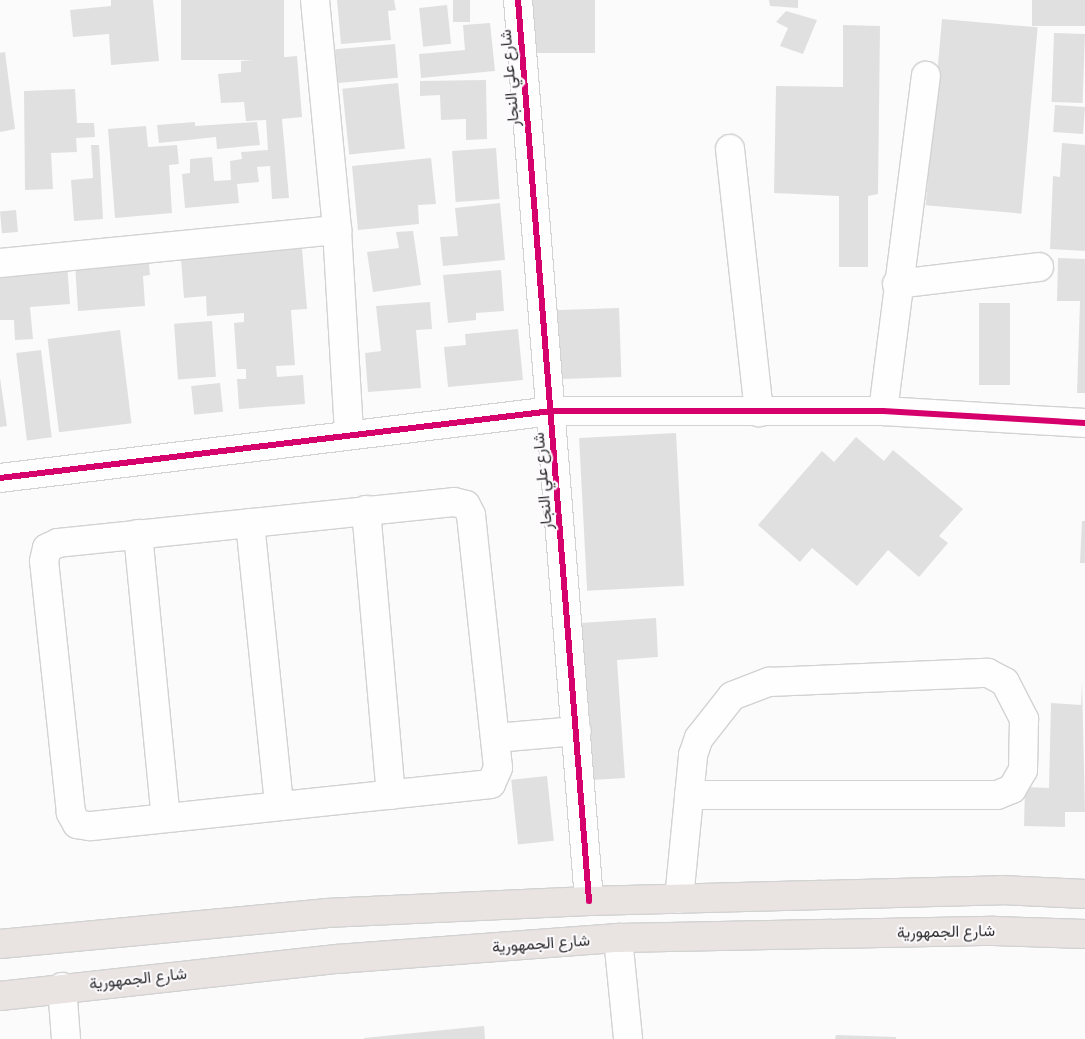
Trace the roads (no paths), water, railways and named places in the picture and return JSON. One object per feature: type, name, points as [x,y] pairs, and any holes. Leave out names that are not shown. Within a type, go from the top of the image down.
[{"type":"main road","points":[[0,944],[326,913],[589,901],[1001,890],[1085,894]]},
{"type":"main road","name":"شارع الجمهورية","points":[[0,996],[62,987],[337,959],[618,938],[994,931],[1085,934]]},
{"type":"street","points":[[315,0],[337,230],[349,433]]},
{"type":"street","name":"شارع علي النجار","points":[[518,0],[552,411],[589,901]]},
{"type":"street","points":[[883,410],[897,284],[926,76]]},
{"type":"street","points":[[730,149],[759,412]]},
{"type":"street","points":[[0,263],[337,230]]},
{"type":"street","points":[[897,284],[1039,267]]},
{"type":"street","points":[[0,478],[349,433],[552,411],[759,412],[883,410],[1085,423]]},
{"type":"street","points":[[460,502],[470,509],[499,774],[491,784],[89,826],[73,818],[44,561],[52,544],[366,510],[460,502]]},
{"type":"street","points":[[366,510],[391,795]]},
{"type":"street","points":[[250,523],[279,806]]},
{"type":"street","points":[[138,534],[166,818]]},
{"type":"street","points":[[680,899],[689,795],[693,755],[700,738],[732,696],[769,682],[988,673],[1005,682],[1024,719],[1023,770],[1012,789],[997,795],[689,795]]},
{"type":"street","points":[[495,738],[577,731]]},
{"type":"street","points":[[618,938],[628,1039]]},
{"type":"street","points":[[62,987],[66,1039]]}]
